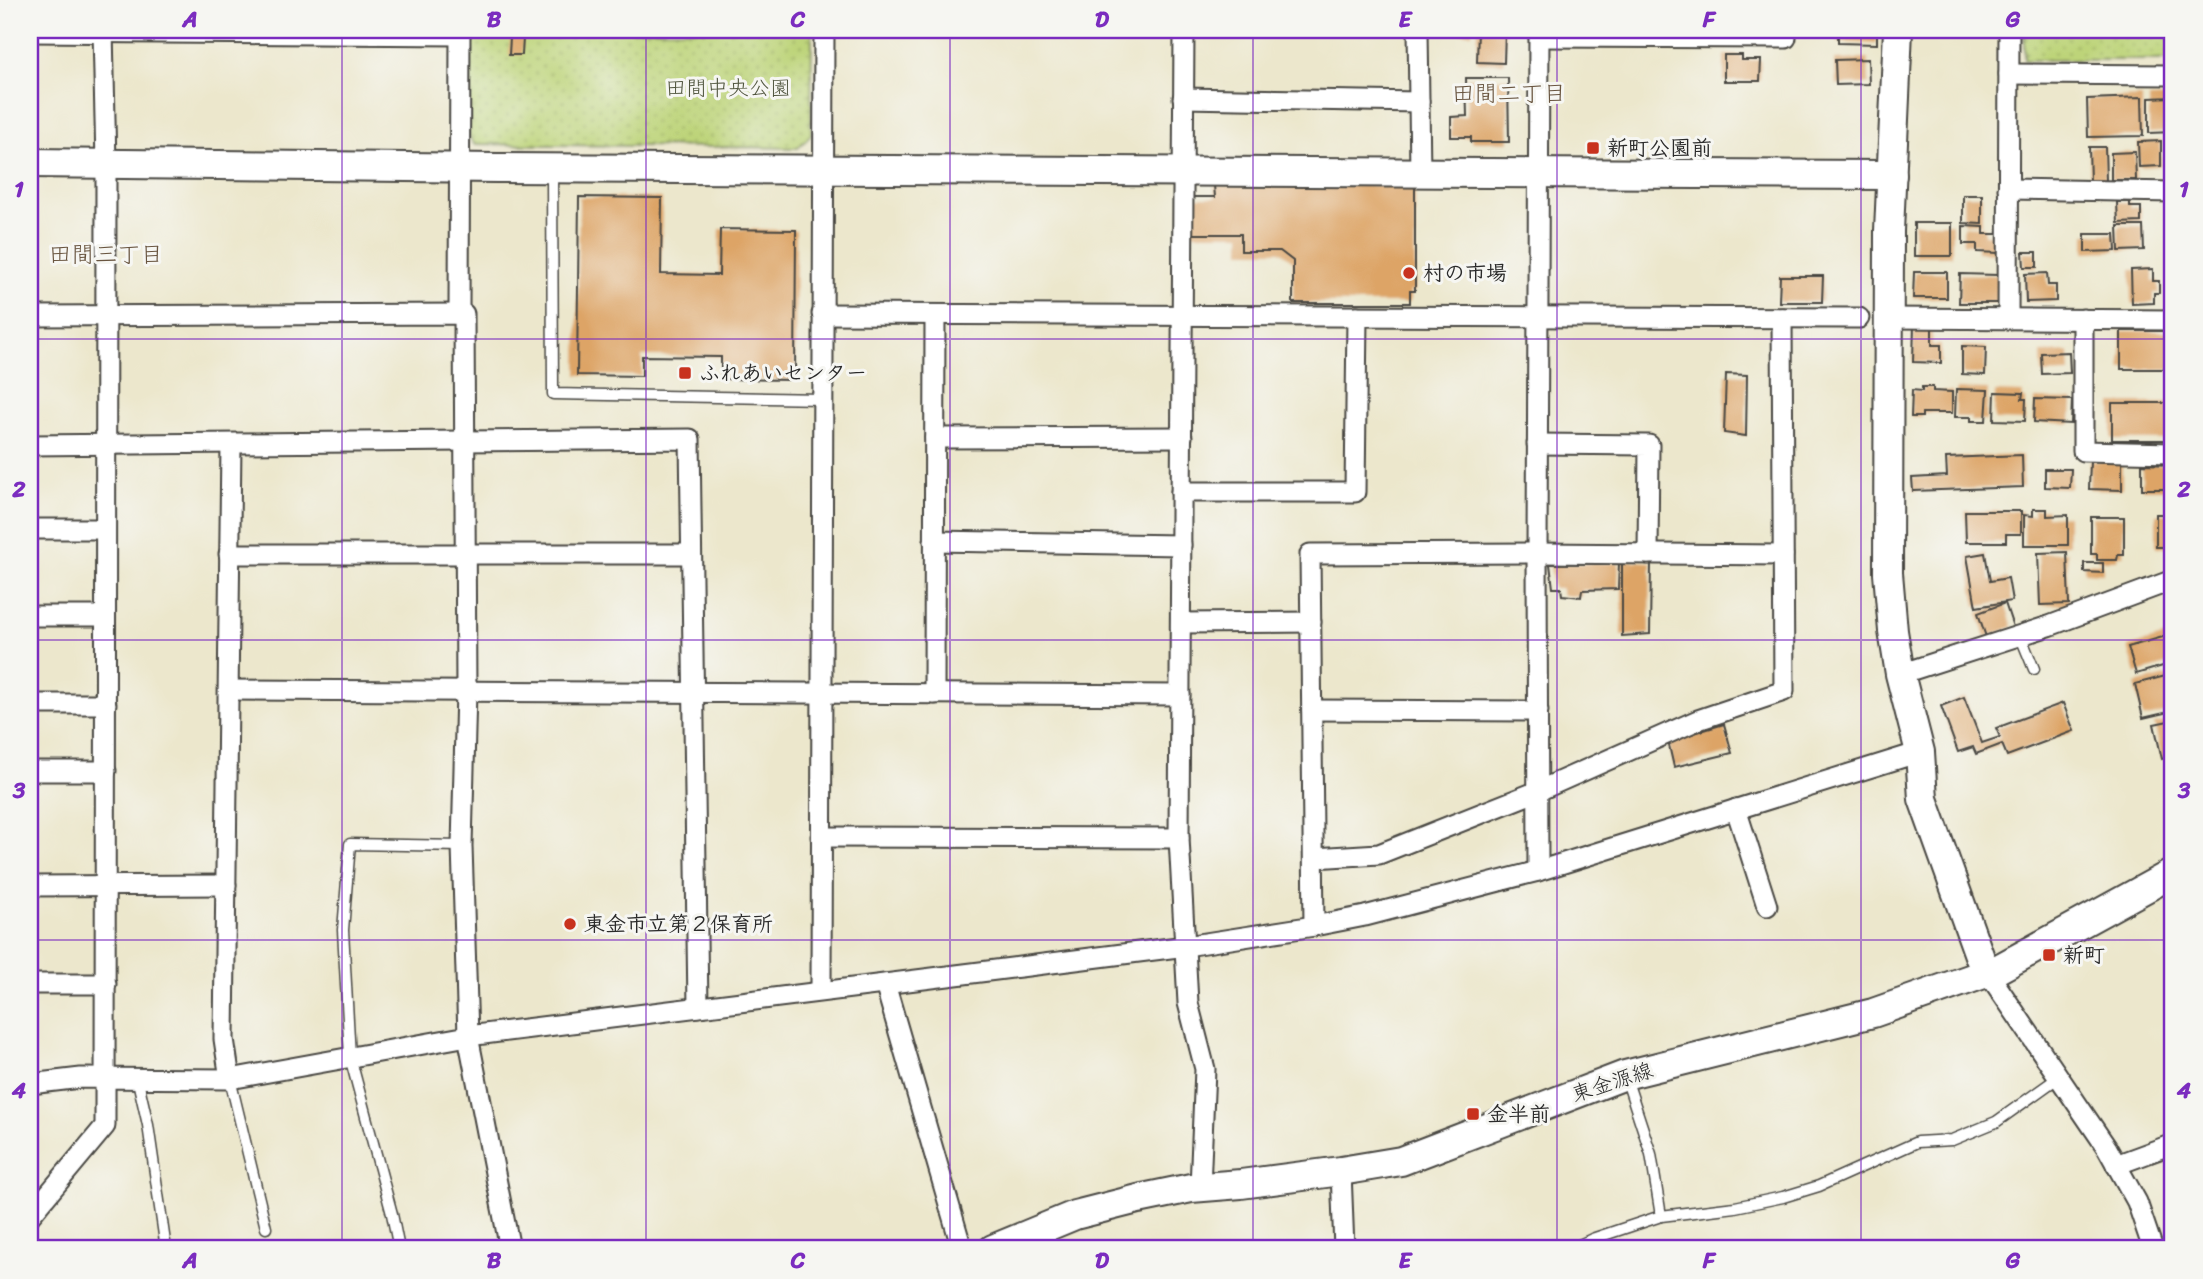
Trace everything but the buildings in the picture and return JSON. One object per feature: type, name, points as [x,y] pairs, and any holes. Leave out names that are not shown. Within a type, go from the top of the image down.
[{"type":"street","points":[[821,990],[824,30]]},
{"type":"street","points":[[1184,30],[1179,838],[1188,1003],[1205,1069],[1200,1187]]},
{"type":"street","points":[[1418,30],[1420,173]]},
{"type":"street","points":[[1538,871],[1539,33],[1786,38],[1786,30]]},
{"type":"street","points":[[1898,30],[1889,318],[1888,573],[1900,674],[1920,752],[1923,799],[1980,958],[2116,1165],[2137,1202],[2153,1249]]},
{"type":"street","points":[[2008,30],[2008,319]]},
{"type":"street","points":[[30,1216],[105,1126],[106,164],[103,31]]},
{"type":"street","points":[[30,32],[460,32],[459,314]]},
{"type":"street","points":[[2008,74],[2173,75]]},
{"type":"street","points":[[1184,98],[1419,102]]},
{"type":"street","points":[[30,163],[461,168],[1892,175]]},
{"type":"street","points":[[2008,189],[2173,192]]},
{"type":"street","points":[[30,316],[464,314],[466,691],[462,846],[468,1036],[510,1249]]},
{"type":"street","points":[[822,314],[1859,318]]},
{"type":"street","points":[[934,694],[936,315]]},
{"type":"street","points":[[1181,492],[1355,492],[1357,316]]},
{"type":"street","points":[[1314,858],[1379,854],[1538,791],[1698,720],[1784,691],[1782,317]]},
{"type":"street","points":[[1889,318],[2173,320]]},
{"type":"street","points":[[2083,319],[2083,451],[2173,453]]},
{"type":"street","points":[[935,438],[1182,437]]},
{"type":"street","points":[[30,445],[690,439],[698,1007]]},
{"type":"street","points":[[230,1079],[224,1039],[231,444]]},
{"type":"street","points":[[1537,444],[1649,445],[1648,554]]},
{"type":"street","points":[[30,529],[105,529]]},
{"type":"street","points":[[934,541],[1181,545]]},
{"type":"street","points":[[229,554],[691,554]]},
{"type":"street","points":[[1314,926],[1310,554],[1783,555]]},
{"type":"street","points":[[1900,674],[2020,635],[2173,580]]},
{"type":"street","points":[[30,616],[105,617]]},
{"type":"street","points":[[1181,623],[1311,622]]},
{"type":"street","points":[[229,690],[1180,695]]},
{"type":"street","points":[[30,704],[106,704]]},
{"type":"street","points":[[1312,710],[1538,710]]},
{"type":"street","points":[[30,1084],[106,1077],[230,1079],[468,1036],[1186,946],[1314,926],[1365,916],[1538,871],[1920,752]]},
{"type":"street","points":[[30,771],[106,771]]},
{"type":"street","points":[[1737,809],[1767,906]]},
{"type":"street","points":[[821,837],[1179,838]]},
{"type":"street","name":"東金源線","points":[[993,1249],[1075,1215],[1138,1199],[1200,1187],[1241,1184],[1401,1161],[1625,1075],[1873,1013],[1988,973],[2173,873]]},
{"type":"street","points":[[30,886],[226,885]]},
{"type":"street","points":[[30,984],[106,984]]},
{"type":"street","points":[[886,984],[962,1249]]},
{"type":"street","points":[[2116,1165],[2173,1144]]},
{"type":"street","points":[[1341,1171],[1344,1249]]},
{"type":"lane","points":[[552,168],[553,394],[822,399]]},
{"type":"lane","points":[[2020,635],[2034,669]]},
{"type":"lane","points":[[399,1249],[350,1058],[344,929],[350,844],[462,846]]},
{"type":"lane","points":[[1625,1075],[1651,1154],[1661,1216]]},
{"type":"lane","points":[[137,1077],[148,1125],[166,1249]]},
{"type":"lane","points":[[1571,1249],[1592,1239],[1661,1216],[1735,1207],[1783,1197],[1819,1186],[1917,1142],[1952,1140],[1996,1122],[2059,1077]]},
{"type":"lane","points":[[230,1079],[266,1228]]},
{"type":"green space","name":"田間中央公園","points":[[468,30],[812,30],[811,135],[798,148],[474,144],[469,137]]},
{"type":"green space","points":[[2024,30],[2173,30],[2173,60],[2024,60]]},
{"type":"place","name":"新町公園前","points":[[1593,148]]},
{"type":"place","name":"村の市場","points":[[1409,273]]},
{"type":"place","name":"ふれあいセンター","points":[[685,373]]},
{"type":"place","name":"東金市立第２保育所","points":[[570,924]]},
{"type":"place","name":"新町","points":[[2049,955]]},
{"type":"place","name":"金半前","points":[[1473,1114]]},
{"type":"district","name":"田間二丁目","points":[[1509,93]]},
{"type":"district","name":"田間三丁目","points":[[106,254]]}]
